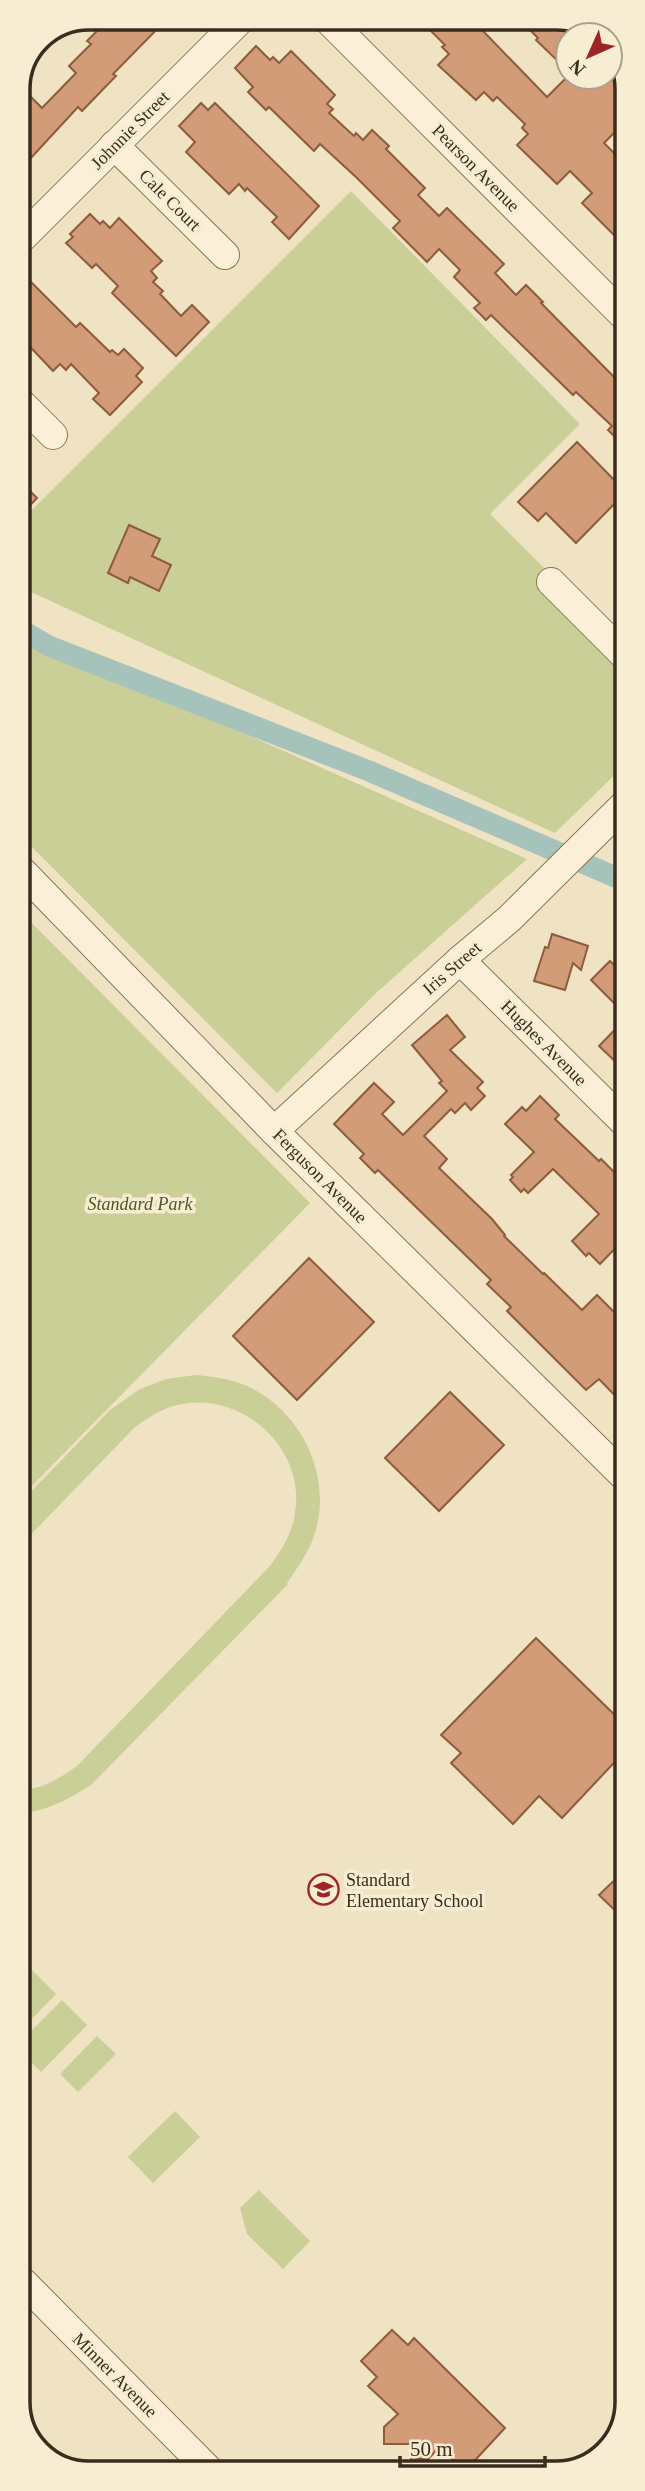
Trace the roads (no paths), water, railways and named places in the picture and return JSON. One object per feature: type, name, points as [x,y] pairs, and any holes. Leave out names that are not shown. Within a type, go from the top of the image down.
[{"type":"street","name":"Johnnie Street","points":[[30,230],[230,30]]},
{"type":"street","name":"Pearson Avenue","points":[[338,30],[615,307]]},
{"type":"street","name":"Cale Court","points":[[114,145],[225,255]]},
{"type":"street","points":[[30,412],[53,435]]},
{"type":"street","points":[[551,582],[615,647]]},
{"type":"street","name":"Iris Street","points":[[274,1131],[460,960],[534,896],[590,839],[615,818]]},
{"type":"street","name":"Ferguson Avenue","points":[[30,879],[274,1131],[615,1467]]},
{"type":"street","name":"Hughes Avenue","points":[[460,960],[615,1113]]},
{"type":"street","name":"Minner Avenue","points":[[30,2289],[200,2461]]},
{"type":"waterway","points":[[30,635],[49,646],[369,771],[615,877]]},
{"type":"place","name":"Standard Elementary School","points":[[323,1890]]},
{"type":"park label","name":"Standard Park","points":[[140,1204]]}]
